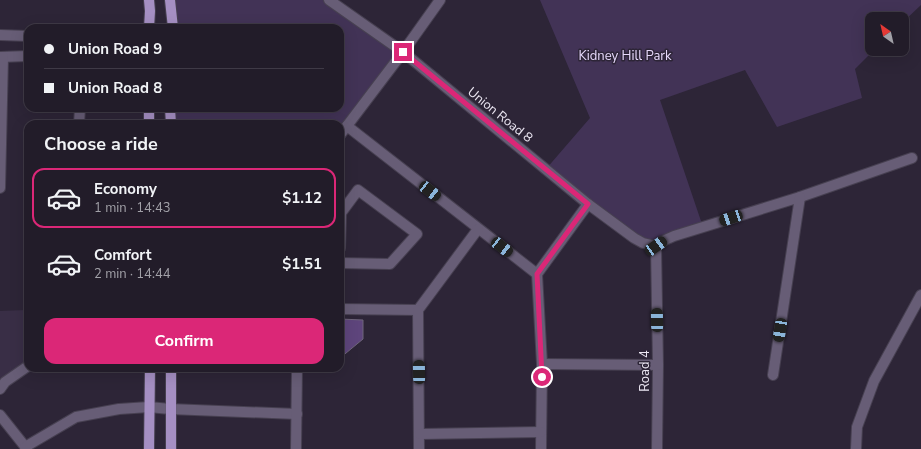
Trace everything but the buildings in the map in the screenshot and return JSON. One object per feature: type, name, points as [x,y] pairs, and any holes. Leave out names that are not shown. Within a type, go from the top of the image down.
[{"type":"main road","points":[[149,0],[149,24]]},
{"type":"main road","points":[[170,0],[173,24]]},
{"type":"main road","points":[[149,449],[150,372]]},
{"type":"main road","points":[[171,372],[171,449]]},
{"type":"street","name":"Union Road 8","points":[[328,0],[403,52],[588,204],[634,238],[643,243],[656,246]]},
{"type":"street","points":[[344,130],[440,0]]},
{"type":"street","points":[[0,35],[24,36]]},
{"type":"street","points":[[0,188],[1,57],[24,56]]},
{"type":"street","points":[[347,126],[537,274]]},
{"type":"street","points":[[656,246],[664,240],[674,236],[800,197],[912,158]]},
{"type":"street","points":[[344,210],[358,190],[417,234],[390,264],[344,263]]},
{"type":"street","points":[[773,374],[800,197]]},
{"type":"street","points":[[542,449],[542,364],[537,274],[588,204]]},
{"type":"street","points":[[419,449],[418,310],[478,229]]},
{"type":"street","name":"Road 4","points":[[656,246],[658,365],[657,449]]},
{"type":"street","points":[[856,449],[857,427],[874,381],[916,314],[921,295]]},
{"type":"street","points":[[344,309],[418,310]]},
{"type":"street","points":[[542,364],[658,365]]},
{"type":"street","points":[[0,389],[5,382],[24,369]]},
{"type":"street","points":[[296,449],[297,372]]},
{"type":"street","points":[[0,415],[26,448],[76,417],[119,409],[149,407],[297,414]]},
{"type":"street","points":[[420,434],[542,432]]},
{"type":"shaded area","points":[[24,310],[24,369],[0,389],[0,311]]},
{"type":"green space","points":[[170,0],[328,0],[403,52],[344,131],[344,120],[171,120],[172,112],[344,112],[344,24],[172,24]]},
{"type":"green space","name":"Kidney Hill Park","points":[[540,0],[921,0],[921,5],[909,16],[909,12],[865,12],[865,56],[868,56],[855,69],[862,98],[777,127],[745,70],[660,100],[703,227],[656,246],[629,234],[546,169],[590,118]]},
{"type":"route","points":[[403,52],[588,204],[537,274],[542,377]]}]
